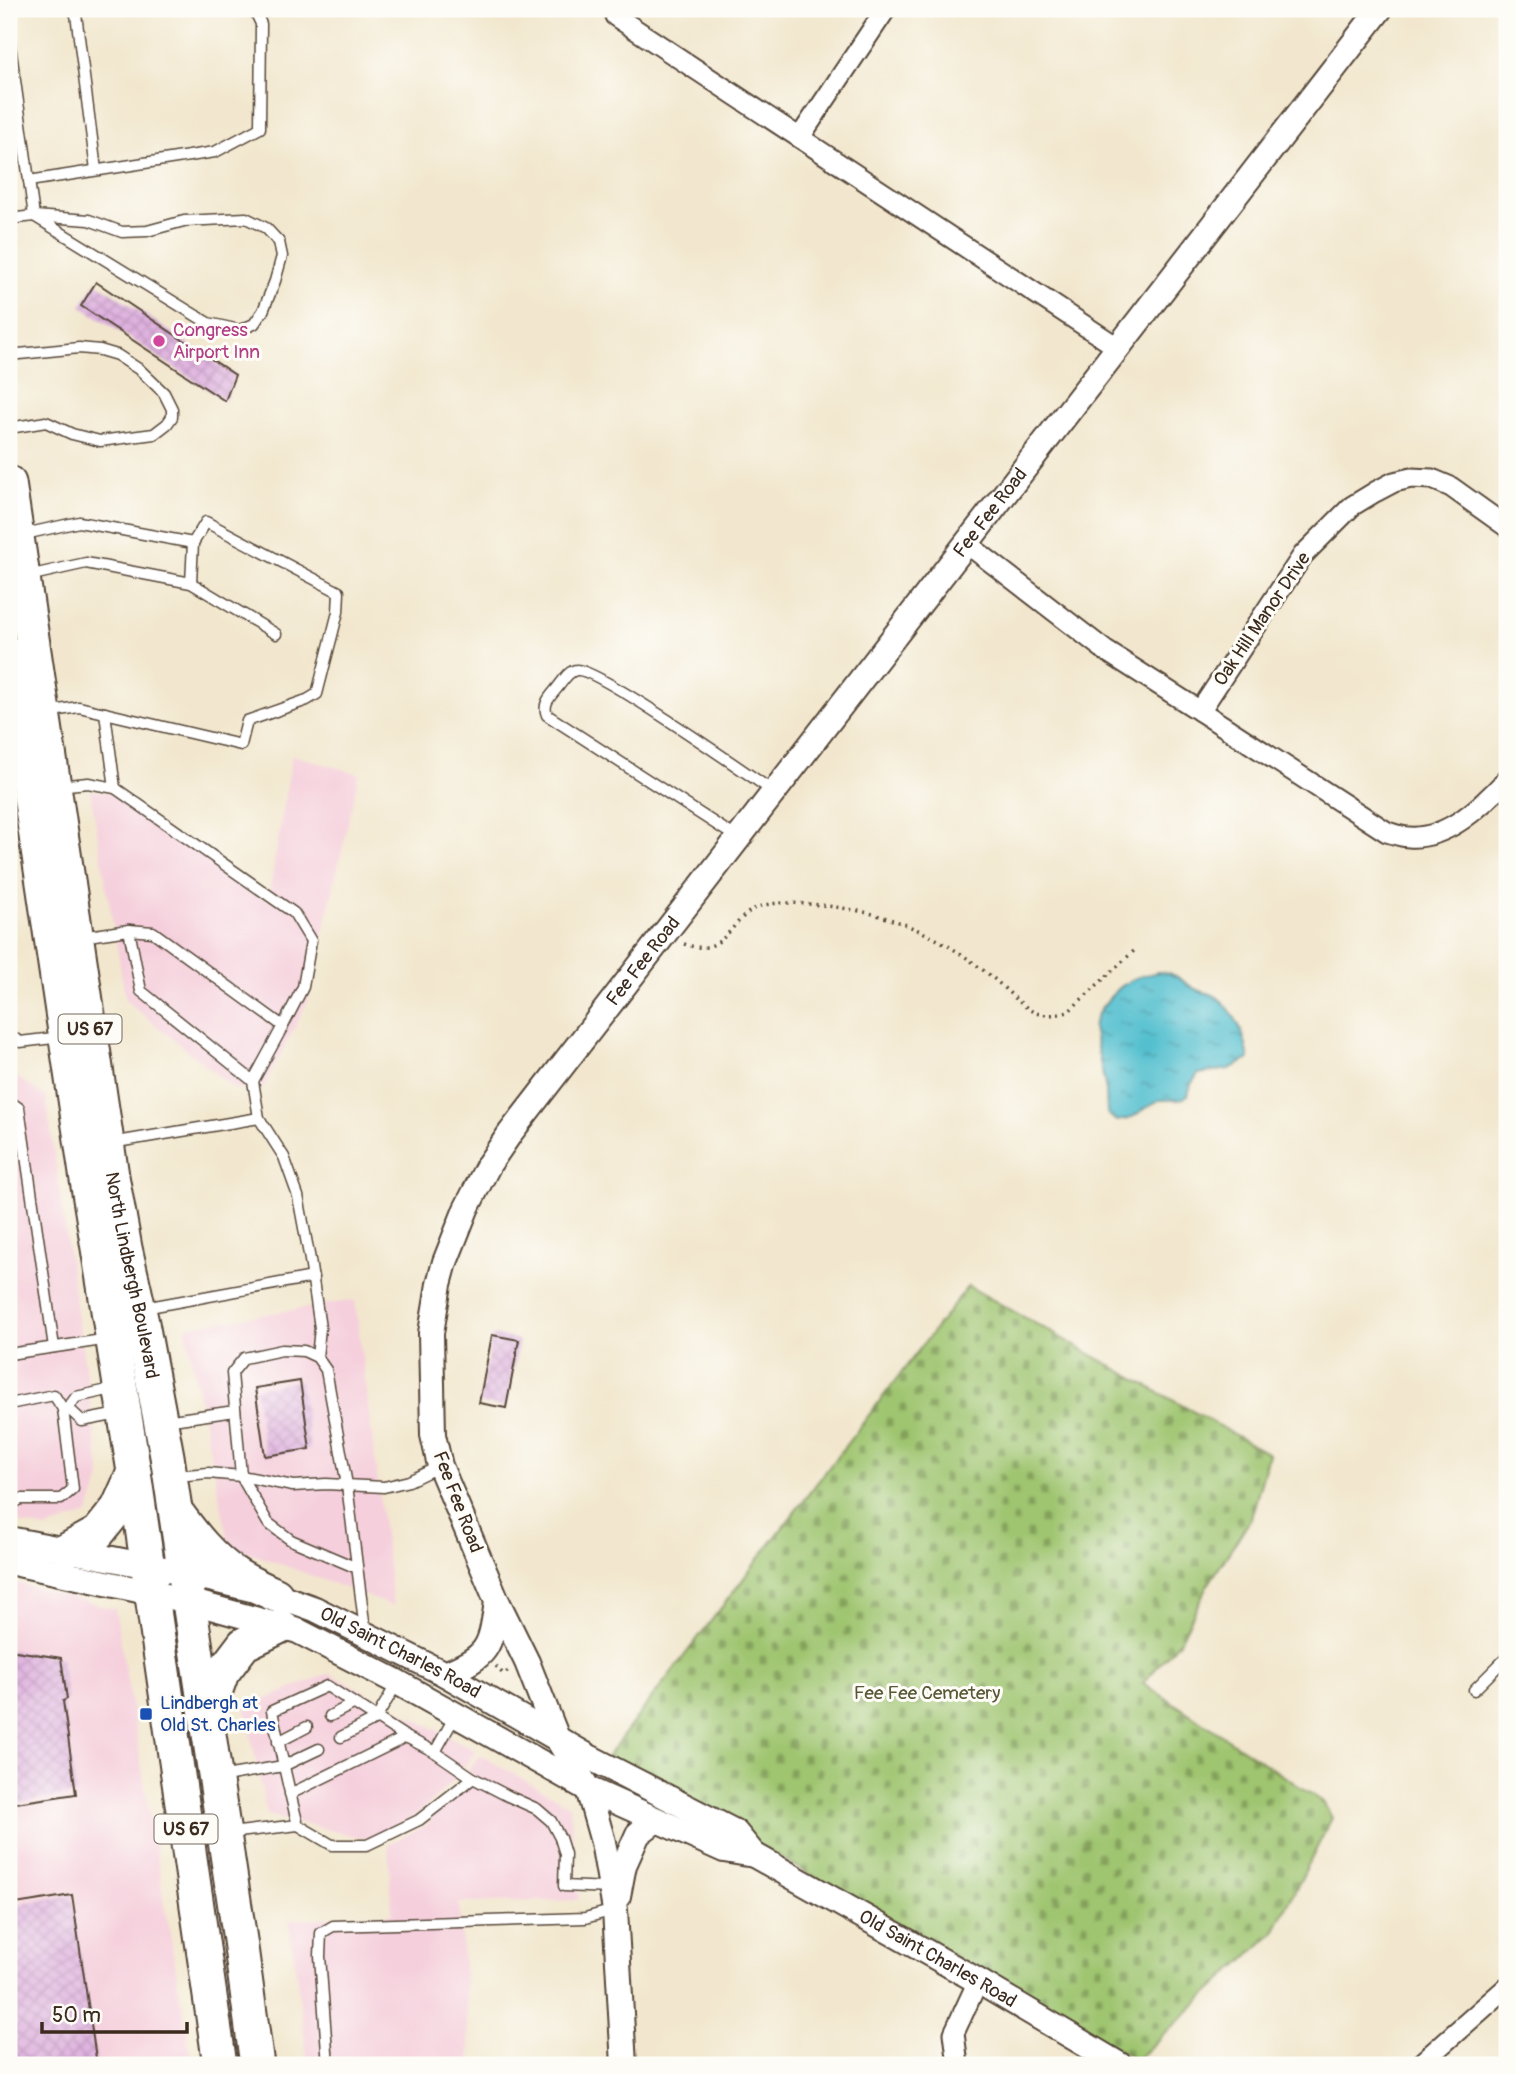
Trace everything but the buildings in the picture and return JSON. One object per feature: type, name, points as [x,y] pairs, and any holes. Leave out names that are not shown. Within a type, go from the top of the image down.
[{"type":"highway","name":"North Lindbergh Boulevard","points":[[9,483],[23,577],[22,703],[66,1037],[134,1472],[220,2065]]},
{"type":"highway","name":"North Lindbergh Boulevard","points":[[9,653],[22,703],[54,786],[107,1144],[170,1476],[257,2065]]},
{"type":"highway","points":[[67,1550],[98,1533],[118,1508],[134,1472]]},
{"type":"highway","points":[[175,1510],[201,1545],[278,1611],[244,1644],[222,1673],[206,1717]]},
{"type":"street","points":[[800,136],[886,9]]},
{"type":"street","name":"Fee Fee Road","points":[[624,2065],[613,1899],[603,1842],[588,1789],[557,1738],[527,1662],[497,1601],[440,1466],[433,1435],[431,1333],[444,1262],[466,1209],[489,1164],[511,1132],[1380,9]]},
{"type":"street","points":[[615,16],[1117,347]]},
{"type":"street","name":"Oak Hill Manor Drive","points":[[1200,711],[1303,555],[1352,506],[1375,492],[1394,482],[1411,478],[1432,479],[1451,487],[1507,527]]},
{"type":"street","points":[[966,543],[1106,651],[1387,832],[1408,837],[1430,836],[1452,826],[1495,793],[1507,779]]},
{"type":"street","name":"Old Saint Charles Road","points":[[9,1539],[67,1550],[149,1579]]},
{"type":"street","name":"Old Saint Charles Road","points":[[9,1562],[149,1579],[278,1611],[315,1609],[445,1674],[589,1757],[735,1832],[754,1855]]},
{"type":"street","points":[[445,1674],[472,1662],[488,1645],[492,1636],[497,1601]]},
{"type":"street","name":"Old Saint Charles Road","points":[[278,1611],[298,1631],[397,1682],[588,1789],[724,1850],[754,1855],[978,1981],[1120,2065]]},
{"type":"street","points":[[397,1682],[412,1658]]},
{"type":"street","points":[[613,1899],[624,1865],[638,1835],[656,1819]]},
{"type":"street","points":[[958,2065],[954,2033],[978,1981]]},
{"type":"street","points":[[1419,2065],[1507,1987]]},
{"type":"lane","points":[[71,9],[76,14],[96,170]]},
{"type":"lane","points":[[29,181],[215,152],[260,128],[261,24],[254,9]]},
{"type":"lane","points":[[9,37],[34,216]]},
{"type":"lane","points":[[9,219],[34,216],[89,220],[122,232],[147,231],[184,221],[246,218],[266,228],[279,242],[282,256],[263,311],[254,324],[240,330],[208,323],[34,216]]},
{"type":"lane","points":[[9,355],[79,348],[117,355],[140,370],[164,393],[172,409],[172,417],[154,434],[100,440],[72,434],[46,422],[9,428]]},
{"type":"lane","points":[[16,536],[79,522],[193,543]]},
{"type":"lane","points":[[22,703],[79,707],[241,745],[247,721],[317,694],[338,612],[339,592],[206,522],[193,543],[191,583]]},
{"type":"lane","points":[[23,577],[86,563],[191,583],[275,635]]},
{"type":"lane","points":[[737,838],[547,715],[546,702],[570,673],[577,670],[585,672],[620,690],[774,792]]},
{"type":"lane","points":[[105,713],[116,788]]},
{"type":"lane","points":[[54,786],[88,783],[116,788],[294,913],[311,941],[303,987],[253,1081],[259,1118],[284,1157],[298,1196],[320,1328],[317,1357]]},
{"type":"lane","points":[[77,938],[128,930],[153,932],[283,1026]]},
{"type":"lane","points":[[128,930],[141,991],[253,1081]]},
{"type":"lane","points":[[9,1035],[20,1042],[66,1037]]},
{"type":"lane","points":[[9,1101],[19,1108],[54,1347]]},
{"type":"lane","points":[[107,1144],[259,1118]]},
{"type":"lane","points":[[139,1309],[313,1278]]},
{"type":"lane","points":[[9,1354],[113,1338]]},
{"type":"lane","points":[[357,1568],[291,1540],[268,1522],[241,1476],[232,1373],[244,1358],[282,1350],[304,1351],[317,1357],[326,1370],[346,1485],[366,1634]]},
{"type":"lane","points":[[9,1404],[54,1395],[82,1421],[123,1400]]},
{"type":"lane","points":[[9,1506],[21,1499],[61,1499],[73,1489],[66,1409],[76,1396],[123,1400]]},
{"type":"lane","points":[[161,1422],[235,1410]]},
{"type":"lane","points":[[170,1476],[208,1473],[293,1486],[384,1487],[409,1481],[440,1466]]},
{"type":"lane","points":[[1474,1690],[1507,1657]]},
{"type":"lane","points":[[341,1737],[376,1719],[397,1682]]},
{"type":"lane","points":[[298,1825],[272,1711],[327,1686],[376,1719],[436,1752],[473,1778],[537,1808],[551,1821],[560,1838],[565,1854],[564,1886],[613,1899]]},
{"type":"lane","points":[[330,1716],[353,1704]]},
{"type":"lane","points":[[436,1752],[455,1716]]},
{"type":"lane","points":[[278,1742],[307,1727]]},
{"type":"lane","points":[[290,1794],[406,1737]]},
{"type":"lane","points":[[215,1777],[283,1766],[318,1749]]},
{"type":"lane","points":[[223,1834],[298,1825],[332,1845],[367,1845],[419,1820],[473,1778]]},
{"type":"lane","points":[[328,2065],[320,1956],[321,1933],[333,1926],[585,1919],[613,1899]]},
{"type":"path","points":[[662,935],[686,945],[708,947],[720,942],[745,916],[764,905],[809,904],[870,913],[938,939],[984,970],[1034,1012],[1058,1015],[1068,1012],[1136,949]]},
{"type":"path","points":[[490,1659],[503,1674],[512,1669]]},
{"type":"shaded area","points":[[292,755],[359,774],[308,1001],[264,1087],[235,1089],[126,1001],[90,790],[113,793],[268,901]]},
{"type":"shaded area","points":[[9,1072],[46,1097],[101,1478],[88,1514],[46,1529],[9,1521]]},
{"type":"shaded area","points":[[355,1300],[393,1606],[229,1545],[185,1327]]},
{"type":"shaded area","points":[[9,1581],[115,1609],[190,2065],[9,2065]]},
{"type":"shaded area","points":[[329,1673],[476,1751],[453,1782],[415,1816],[367,1839],[267,1815],[245,1708]]},
{"type":"shaded area","points":[[480,1755],[570,1806],[579,1900],[459,1903],[471,2065],[308,2065],[289,1920],[392,1914],[388,1844],[427,1825]]},
{"type":"green space","name":"Fee Fee Cemetery","points":[[968,1286],[1269,1454],[1251,1518],[1206,1588],[1180,1641],[1143,1683],[1323,1802],[1332,1818],[1274,1932],[1136,2060],[606,1758]]},
{"type":"water","points":[[1158,972],[1175,976],[1224,1003],[1239,1025],[1249,1059],[1229,1069],[1198,1074],[1188,1095],[1179,1100],[1159,1100],[1129,1119],[1116,1121],[1107,1113],[1106,1090],[1093,1028],[1098,1013],[1122,986],[1136,978]]},
{"type":"place","name":"Congress Airport Inn","points":[[159,341]]},
{"type":"place","name":"Lindbergh at Old St. Charles","points":[[146,1714]]}]
